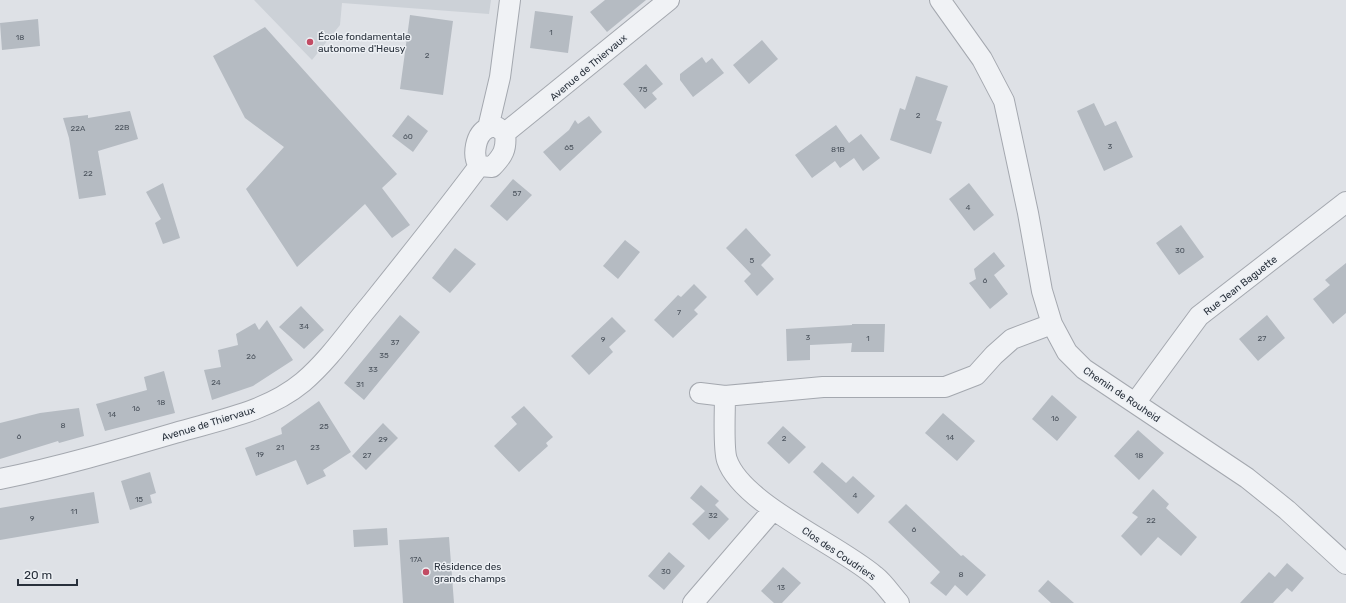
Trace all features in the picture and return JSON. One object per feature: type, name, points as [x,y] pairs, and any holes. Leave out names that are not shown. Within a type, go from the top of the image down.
[{"type":"street","points":[[479,166],[492,167],[502,158],[507,146],[497,131],[500,77],[510,0]]},
{"type":"street","name":"Avenue de Thiervaux","points":[[0,479],[101,454],[246,413],[276,400],[303,382],[328,358],[446,211],[479,166],[475,160],[476,144],[481,134],[497,131],[669,0]]},
{"type":"street","name":"Chemin de Rouheid","points":[[940,0],[982,59],[1004,101],[1028,213],[1042,291],[1052,324],[1067,352],[1084,369],[1247,478],[1287,510],[1346,564]]},
{"type":"street","name":"Rue Jean Baguette","points":[[1135,403],[1199,316],[1346,202]]},
{"type":"street","points":[[700,392],[725,396],[823,387],[945,387],[976,375],[994,355],[1012,339],[1052,324]]},
{"type":"street","name":"Clos des Coudriers","points":[[725,396],[727,459],[736,478],[773,510],[834,548],[875,576],[899,603]]},
{"type":"street","points":[[693,603],[773,510]]},
{"type":"shaded area","name":"École fondamentale autonome d'Heusy","points":[[254,0],[491,0],[489,14],[342,3],[340,25],[312,60]]},
{"type":"building","points":[[605,0],[646,0],[607,32],[590,12]]},
{"type":"building","points":[[535,11],[573,16],[568,53],[530,48]]},
{"type":"building","points":[[410,15],[453,21],[443,95],[400,89]]},
{"type":"building","points":[[38,19],[40,46],[2,50],[0,23]]},
{"type":"building","points":[[265,27],[397,174],[382,188],[410,225],[392,238],[365,204],[297,267],[246,189],[284,147],[245,118],[213,56]]},
{"type":"building","points":[[762,40],[778,59],[749,84],[733,65]]},
{"type":"building","points":[[702,57],[706,63],[712,58],[724,73],[693,97],[680,80],[680,74]]},
{"type":"building","points":[[646,64],[663,84],[652,93],[657,99],[645,109],[623,84]]},
{"type":"building","points":[[916,76],[948,86],[936,120],[942,122],[931,154],[890,140],[900,108],[905,110]]},
{"type":"building","points":[[1094,103],[1105,126],[1116,121],[1133,157],[1104,171],[1077,111]]},
{"type":"building","points":[[130,111],[138,139],[98,151],[106,195],[79,199],[69,138],[63,118],[88,115],[88,118]]},
{"type":"building","points":[[408,115],[428,131],[413,152],[392,136]]},
{"type":"building","points":[[589,116],[602,132],[560,171],[543,152],[569,130],[575,120],[578,124]]},
{"type":"building","points":[[836,125],[849,143],[861,134],[880,158],[863,171],[854,158],[840,168],[835,161],[812,178],[795,155]]},
{"type":"building","points":[[513,179],[532,195],[507,221],[490,206]]},
{"type":"building","points":[[163,183],[180,238],[163,244],[155,223],[161,219],[146,192]]},
{"type":"building","points":[[969,183],[994,215],[974,231],[949,199]]},
{"type":"building","points":[[1181,225],[1204,257],[1179,275],[1156,243]]},
{"type":"building","points":[[746,228],[771,255],[761,265],[774,279],[757,296],[744,281],[751,274],[726,248]]},
{"type":"building","points":[[625,240],[640,252],[618,279],[603,266]]},
{"type":"building","points":[[455,248],[476,264],[450,293],[432,278]]},
{"type":"building","points":[[994,252],[1005,266],[994,275],[1008,294],[990,309],[969,283],[976,279],[974,269]]},
{"type":"building","points":[[1346,263],[1346,313],[1333,324],[1313,299],[1330,285],[1325,280]]},
{"type":"building","points":[[694,284],[707,297],[694,310],[698,314],[673,338],[654,320],[678,295],[681,297]]},
{"type":"building","points":[[301,306],[324,330],[304,349],[279,327]]},
{"type":"building","points":[[400,315],[420,332],[364,400],[344,383]]},
{"type":"building","points":[[1267,315],[1285,338],[1258,361],[1239,339]]},
{"type":"building","points":[[612,317],[626,331],[609,347],[613,352],[589,375],[571,356]]},
{"type":"building","points":[[267,320],[293,360],[253,386],[212,400],[204,370],[221,367],[218,350],[238,345],[236,334],[255,323],[259,330]]},
{"type":"building","points":[[852,324],[885,324],[884,352],[851,352],[852,343],[810,345],[810,360],[787,361],[786,329]]},
{"type":"building","points":[[164,371],[175,413],[105,431],[96,404],[147,390],[144,377]]},
{"type":"building","points":[[1052,395],[1077,417],[1057,441],[1032,419]]},
{"type":"building","points":[[319,401],[351,452],[323,470],[326,476],[307,485],[296,460],[256,476],[245,448],[282,434],[281,428]]},
{"type":"building","points":[[524,406],[553,437],[546,443],[548,446],[519,472],[494,446],[517,424],[511,417]]},
{"type":"building","points":[[79,408],[84,436],[59,443],[58,441],[0,459],[0,423],[40,413]]},
{"type":"building","points":[[943,413],[975,441],[957,461],[925,433]]},
{"type":"building","points":[[383,423],[398,438],[366,470],[352,456]]},
{"type":"building","points":[[783,426],[806,447],[789,464],[767,443]]},
{"type":"building","points":[[1138,430],[1164,453],[1139,480],[1114,456]]},
{"type":"building","points":[[822,462],[846,483],[853,476],[875,496],[858,514],[813,472]]},
{"type":"building","points":[[150,472],[156,493],[150,495],[152,503],[130,510],[121,481]]},
{"type":"building","points":[[701,485],[719,501],[715,505],[729,519],[709,540],[692,524],[705,511],[690,498]]},
{"type":"building","points":[[1153,489],[1169,504],[1166,508],[1197,537],[1181,556],[1158,537],[1141,556],[1121,536],[1138,517],[1132,513]]},
{"type":"building","points":[[94,492],[99,523],[0,540],[0,508]]},
{"type":"building","points":[[906,504],[961,556],[963,555],[986,575],[967,596],[955,585],[946,596],[930,583],[940,572],[888,522]]},
{"type":"building","points":[[387,528],[388,545],[354,547],[353,530]]},
{"type":"building","name":"Résidence des grands champs","points":[[449,537],[454,603],[403,603],[399,540]]},
{"type":"building","points":[[669,552],[685,566],[664,590],[648,576]]},
{"type":"building","points":[[1287,563],[1304,578],[1292,592],[1287,588],[1273,603],[1240,603],[1269,572],[1275,577]]},
{"type":"building","points":[[783,567],[801,583],[782,603],[774,603],[761,591]]},
{"type":"building","points":[[1048,580],[1074,603],[1051,603],[1038,591]]},
{"type":"place","name":"École fondamentale autonome d'Heusy","points":[[310,42]]},
{"type":"place","name":"Résidence des grands champs","points":[[426,572]]}]
